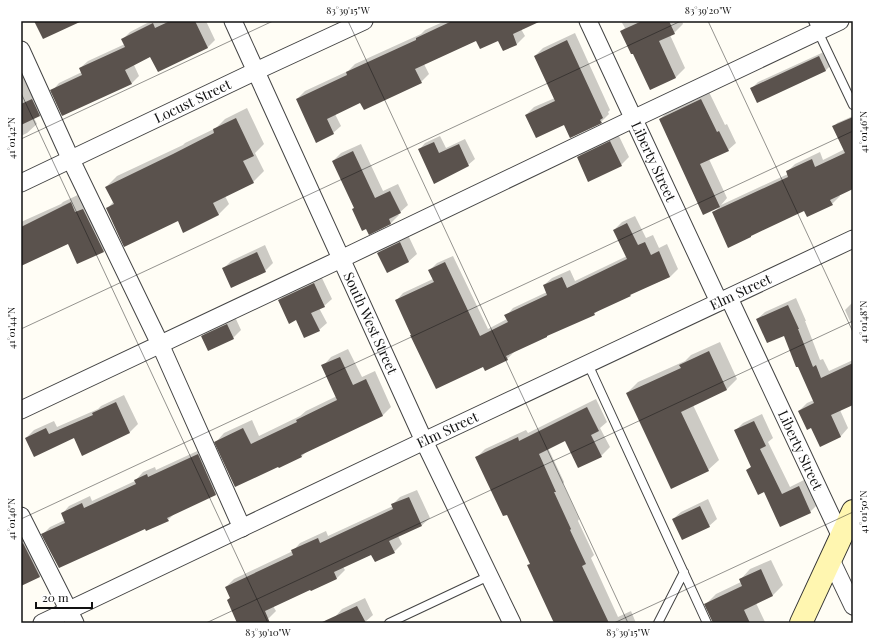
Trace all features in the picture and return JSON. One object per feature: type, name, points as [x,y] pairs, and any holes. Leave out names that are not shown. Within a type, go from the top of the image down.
[{"type":"main road","points":[[801,623],[853,511]]},
{"type":"street","name":"South West Street","points":[[233,21],[424,441],[512,623]]},
{"type":"street","name":"Locust Street","points":[[21,183],[364,21]]},
{"type":"street","name":"Liberty Street","points":[[588,21],[633,119],[841,537]]},
{"type":"street","points":[[21,410],[633,119],[815,26],[840,21]]},
{"type":"street","points":[[21,50],[71,160],[160,344],[242,528]]},
{"type":"street","name":"Elm Street","points":[[42,623],[72,617],[242,528],[853,239]]},
{"type":"street","points":[[21,516],[72,617]]},
{"type":"street","points":[[831,560],[853,606]]},
{"type":"lane","points":[[815,26],[853,105]]},
{"type":"lane","points":[[588,364],[707,623]]},
{"type":"lane","points":[[658,623],[684,572]]},
{"type":"lane","points":[[390,623],[489,576]]},
{"type":"building","points":[[34,21],[82,21],[43,39]]},
{"type":"building","points":[[170,21],[195,21],[208,48],[158,72],[150,57],[125,70],[132,84],[62,116],[50,90],[82,75],[79,68],[125,47],[121,39],[153,23],[155,28]]},
{"type":"building","points":[[452,21],[541,21],[513,34],[517,45],[503,51],[498,41],[480,49],[476,41],[415,69],[422,83],[364,110],[360,103],[327,119],[334,134],[316,143],[296,99],[347,75],[346,72],[416,40],[416,38]]},
{"type":"building","points":[[642,21],[669,21],[675,34],[659,41],[676,78],[650,90],[620,31]]},
{"type":"building","points":[[567,40],[603,118],[600,120],[602,123],[570,138],[564,125],[536,138],[525,115],[555,101],[534,56]]},
{"type":"building","points":[[819,56],[826,71],[757,103],[750,88]]},
{"type":"building","points":[[32,99],[40,116],[21,125],[21,104]]},
{"type":"building","points":[[701,99],[717,132],[719,131],[729,151],[700,164],[720,207],[703,215],[659,119]]},
{"type":"building","points":[[853,117],[853,189],[830,200],[833,205],[807,217],[804,211],[728,248],[712,212],[788,177],[786,171],[812,159],[815,167],[845,153],[832,126]]},
{"type":"building","points":[[236,118],[254,156],[243,161],[254,183],[213,203],[219,215],[183,233],[178,221],[124,247],[106,208],[114,204],[105,187],[214,133],[213,129]]},
{"type":"building","points":[[610,141],[622,166],[588,182],[577,157]]},
{"type":"building","points":[[434,142],[439,153],[459,144],[469,166],[434,184],[418,149]]},
{"type":"building","points":[[353,151],[375,198],[390,191],[401,213],[389,219],[391,224],[369,235],[366,229],[362,231],[352,209],[354,208],[332,161]]},
{"type":"building","points":[[71,202],[75,212],[83,209],[104,252],[77,264],[68,244],[21,266],[21,227]]},
{"type":"building","points":[[627,223],[638,245],[645,242],[651,255],[659,251],[670,277],[594,313],[595,315],[506,356],[508,360],[485,371],[483,367],[436,389],[395,300],[434,282],[428,270],[445,262],[480,336],[508,322],[504,315],[547,295],[543,285],[562,277],[567,288],[627,259],[613,230]]},
{"type":"building","points":[[400,242],[409,262],[387,273],[377,253]]},
{"type":"building","points":[[257,252],[266,272],[231,288],[222,268]]},
{"type":"building","points":[[314,283],[325,307],[311,313],[320,331],[304,338],[296,320],[289,324],[278,300]]},
{"type":"building","points":[[788,305],[799,329],[813,367],[816,365],[821,378],[853,363],[853,405],[831,415],[841,437],[820,447],[811,428],[807,430],[798,411],[814,403],[798,367],[796,367],[784,336],[767,343],[756,319]]},
{"type":"building","points":[[227,324],[234,339],[208,351],[201,336]]},
{"type":"building","points":[[709,351],[727,390],[681,412],[709,471],[671,489],[626,393],[681,368],[679,365]]},
{"type":"building","points":[[340,357],[353,385],[366,379],[383,416],[301,455],[302,457],[235,487],[214,442],[243,428],[251,444],[297,422],[296,420],[337,400],[321,365]]},
{"type":"building","points":[[116,402],[130,433],[82,456],[74,438],[34,457],[25,438],[46,428],[49,434],[93,415],[92,413]]},
{"type":"building","points":[[587,407],[599,431],[591,435],[602,457],[578,468],[565,441],[539,454],[556,492],[554,492],[571,529],[570,530],[586,564],[582,566],[609,623],[554,623],[527,565],[530,564],[507,515],[503,516],[475,457],[518,437],[519,441]]},
{"type":"building","points":[[754,421],[766,446],[760,449],[782,494],[799,486],[811,513],[780,527],[764,492],[758,495],[746,470],[751,467],[734,430]]},
{"type":"building","points":[[198,454],[216,495],[167,518],[169,521],[146,531],[145,529],[59,568],[41,534],[65,523],[61,513],[82,503],[84,508],[136,484],[134,480],[147,474],[148,477]]},
{"type":"building","points":[[409,497],[422,526],[389,541],[395,553],[375,562],[371,555],[334,572],[337,579],[265,611],[270,623],[237,623],[227,600],[230,598],[225,587],[293,555],[291,550],[318,538],[320,543],[393,509],[391,504]]},
{"type":"building","points":[[700,506],[710,527],[682,540],[672,519]]},
{"type":"building","points":[[23,543],[40,577],[21,586],[21,544]]},
{"type":"building","points":[[761,569],[773,596],[744,610],[750,623],[713,623],[704,604],[742,586],[739,579]]},
{"type":"building","points":[[357,606],[366,623],[320,623]]}]
